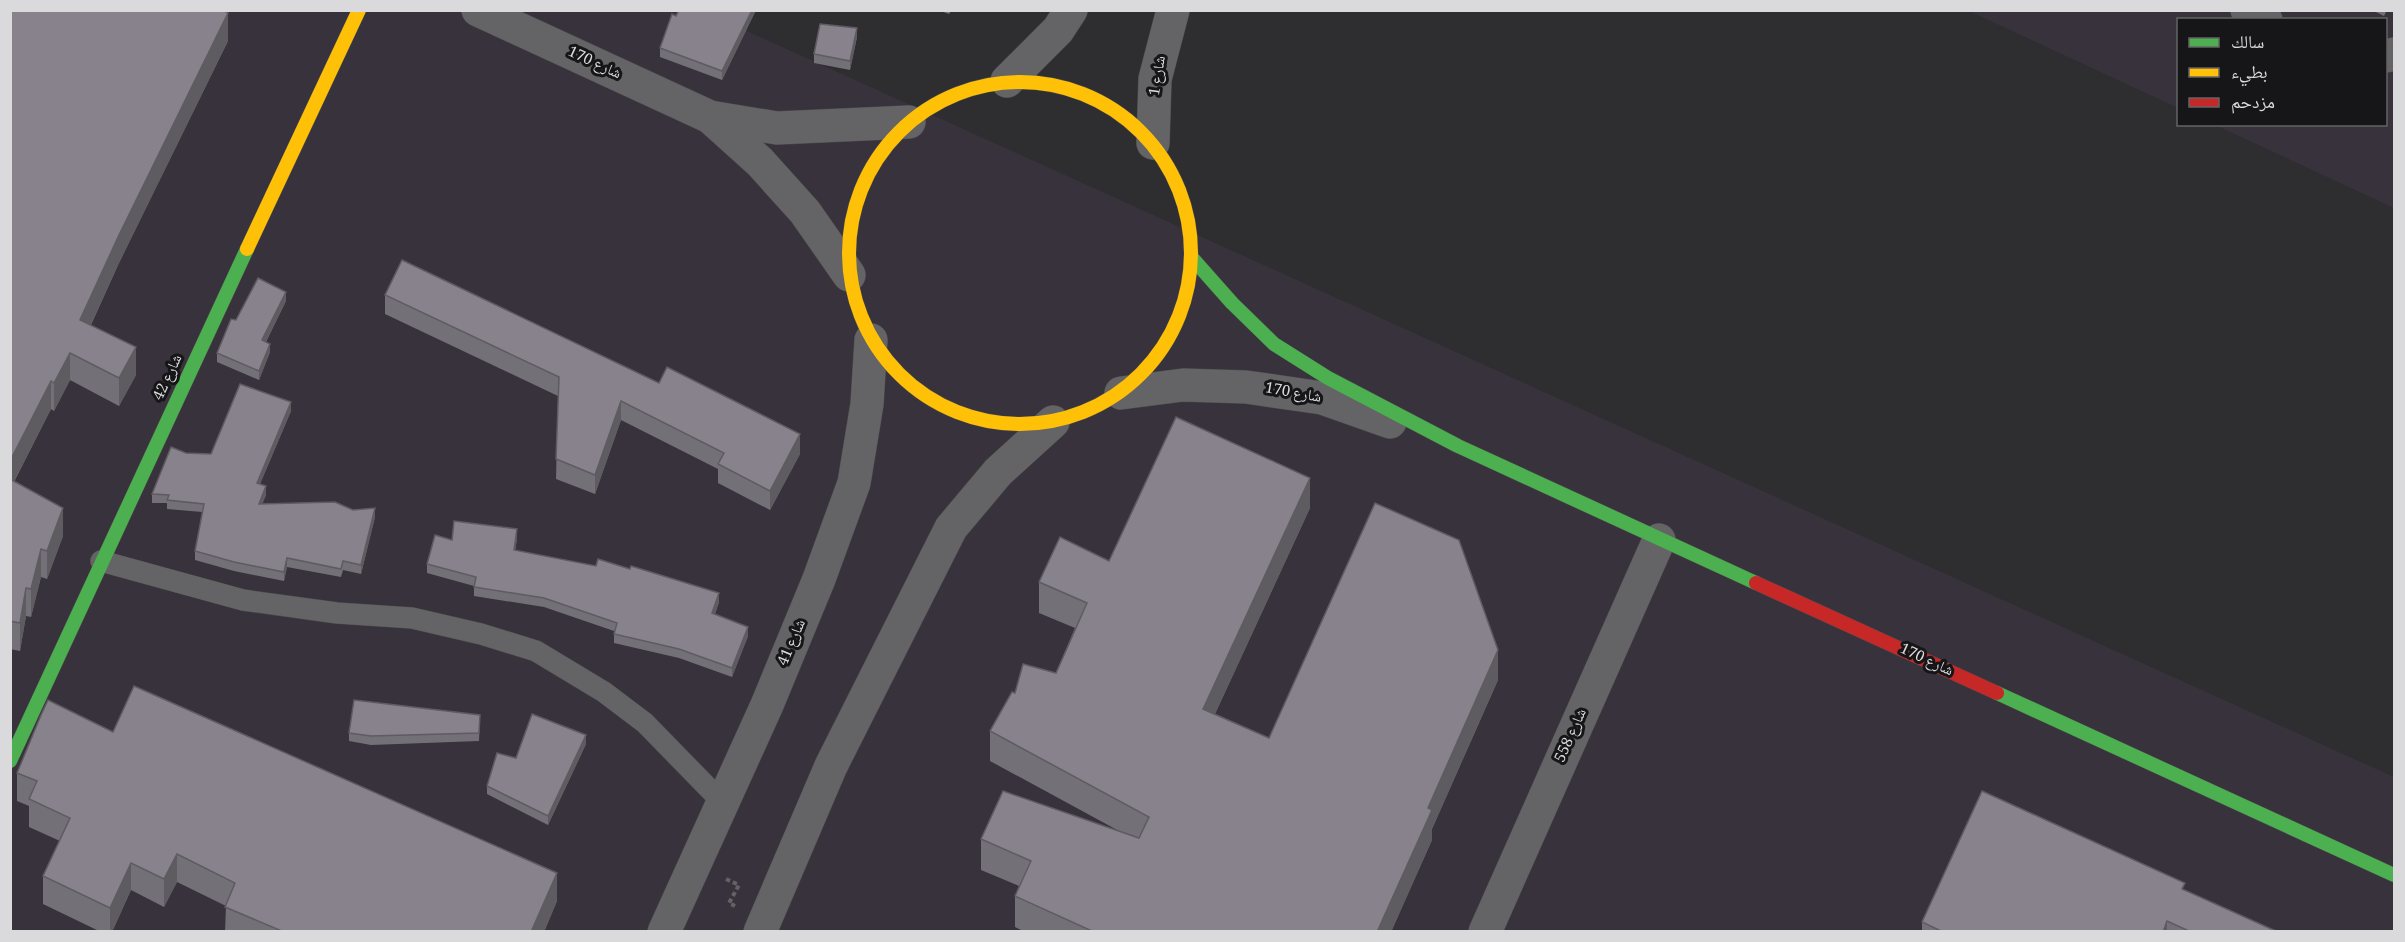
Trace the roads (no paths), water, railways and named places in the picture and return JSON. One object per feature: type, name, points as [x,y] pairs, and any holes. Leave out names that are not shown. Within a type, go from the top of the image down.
[{"type":"street","name":"شارع 42","points":[[10,761],[359,10]]},
{"type":"street","name":"شارع 170","points":[[478,10],[710,117],[777,128],[909,122]]},
{"type":"street","points":[[1007,81],[1058,30],[1071,10]]},
{"type":"street","name":"شارع 1","points":[[1153,142],[1155,79],[1173,10]]},
{"type":"street","points":[[2247,10],[2262,18]]},
{"type":"street","points":[[1007,81],[1062,86],[1102,102],[1113,107],[1153,142],[1184,198],[1193,259],[1182,310],[1158,356],[1121,393],[1089,411],[1053,422],[1010,425],[969,418],[930,400],[896,373],[871,339],[857,309],[849,275],[852,218],[872,166],[909,122],[955,94],[1007,81]]},
{"type":"street","name":"شارع 170","points":[[710,117],[760,162],[806,212],[849,275]]},
{"type":"street","name":"شارع 170","points":[[1193,259],[1232,303],[1274,344],[1329,378],[1458,446],[2394,875]]},
{"type":"street","name":"شارع 41","points":[[664,932],[767,705],[819,579],[854,483],[867,404],[871,339]]},
{"type":"street","name":"شارع 170","points":[[1121,393],[1183,385],[1236,386],[1322,398],[1458,446]]},
{"type":"street","points":[[763,926],[831,766],[951,528],[998,471],[1053,422]]},
{"type":"street","name":"شارع 558","points":[[1485,932],[1659,540]]},
{"type":"lane","points":[[101,561],[243,600],[337,613],[412,618],[481,634],[536,651],[604,692],[645,723],[723,803]]}]
